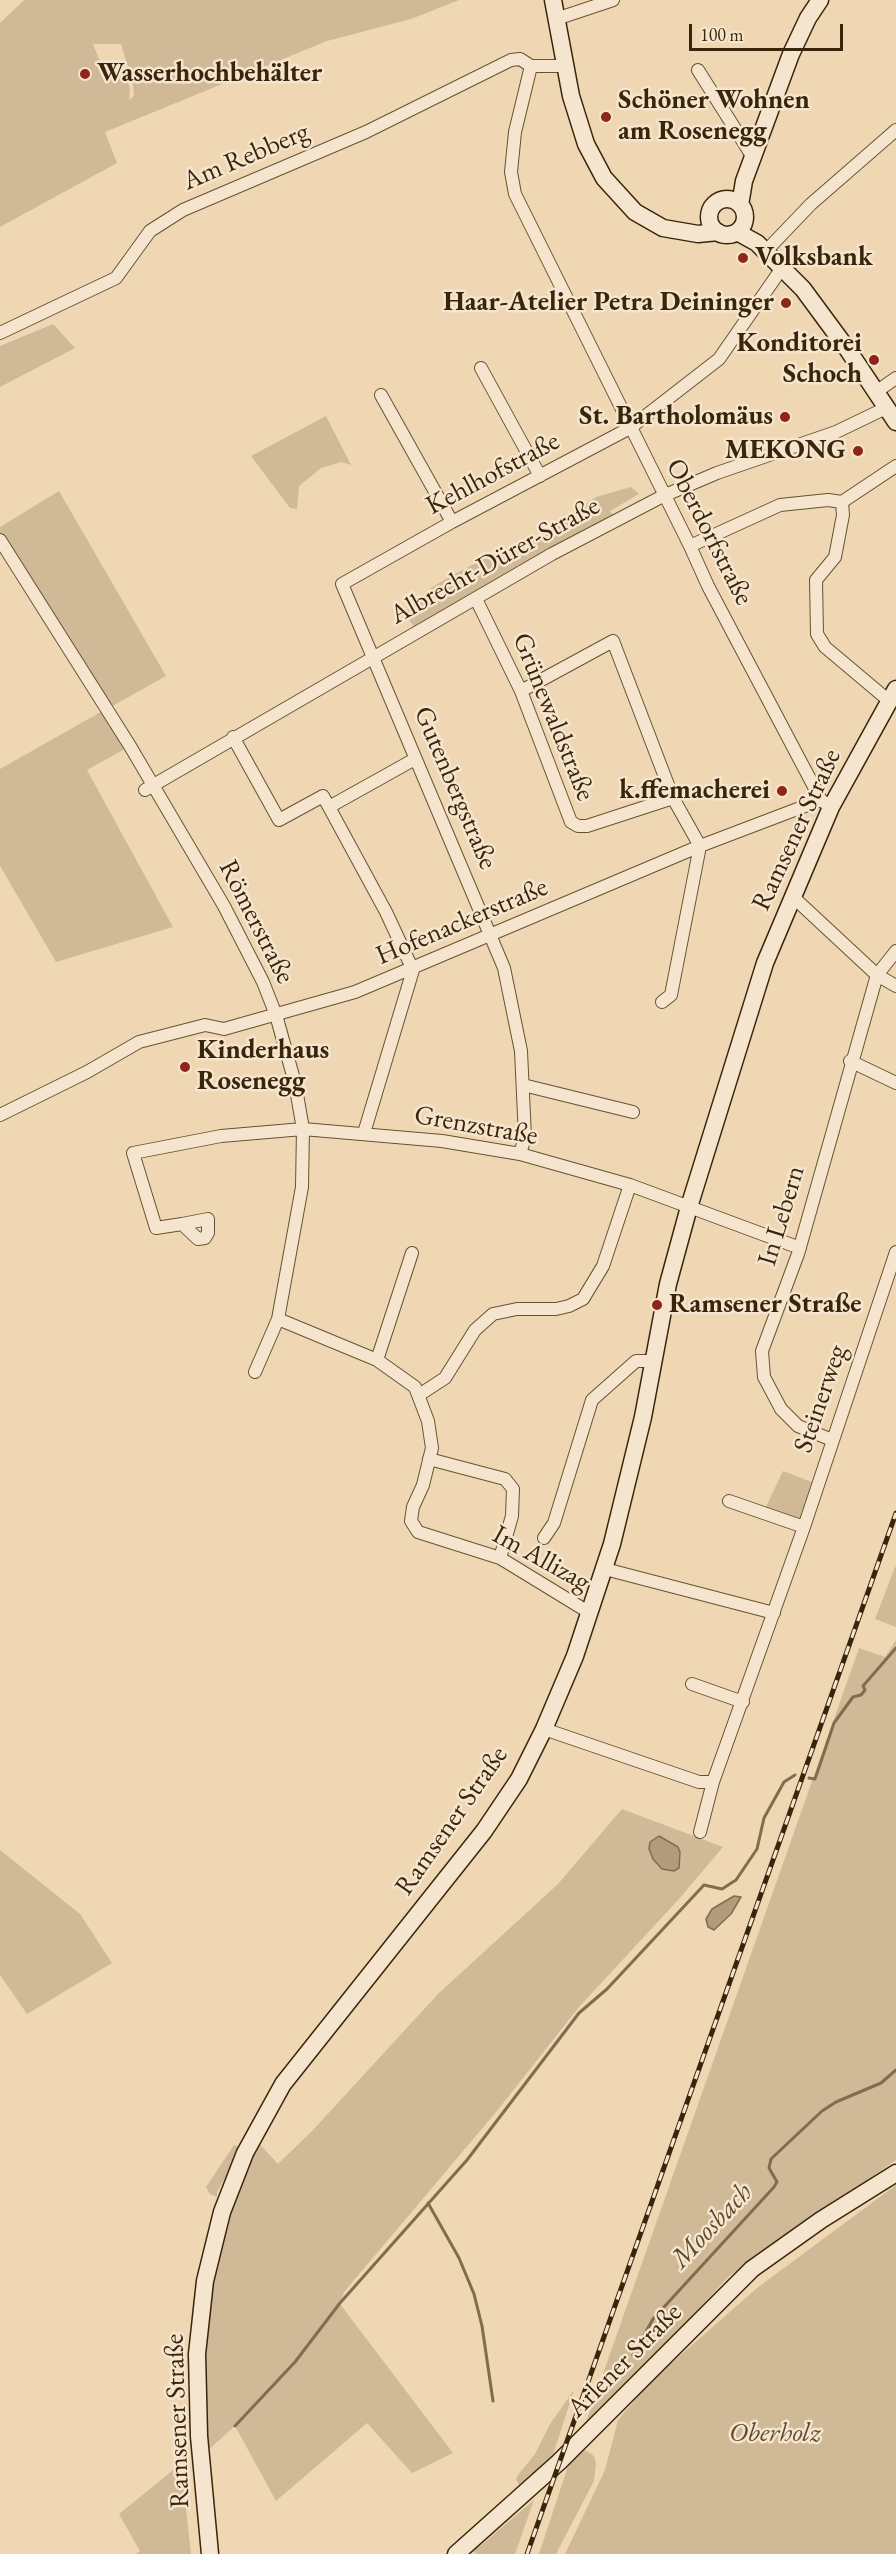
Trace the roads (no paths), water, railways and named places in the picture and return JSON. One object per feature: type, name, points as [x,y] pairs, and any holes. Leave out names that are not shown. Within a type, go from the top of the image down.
[{"type":"main road","points":[[553,0],[564,66],[586,144],[604,177],[635,212],[663,228],[686,233],[718,232],[725,235],[738,214],[744,181],[791,54],[808,18],[820,0]]},
{"type":"main road","points":[[686,233],[709,217],[717,202],[738,214],[762,247],[817,307],[896,422]]},
{"type":"main road","points":[[709,217],[718,232]]},
{"type":"main road","name":"Ramsener Straße","points":[[210,2554],[200,2450],[197,2354],[210,2258],[236,2173],[283,2084],[484,1831],[519,1779],[544,1729],[605,1569],[643,1417],[668,1284],[689,1207],[765,963],[826,803],[892,694]]},
{"type":"main road","name":"Arlener Straße","points":[[456,2554],[560,2462],[752,2270],[821,2220],[896,2173]]},
{"type":"street","points":[[556,19],[613,0]]},
{"type":"street","name":"Am Rebberg","points":[[0,333],[116,278],[150,231],[183,210],[366,132],[511,60],[520,60],[531,66]]},
{"type":"street","points":[[531,66],[564,66]]},
{"type":"street","name":"Oberdorfstraße","points":[[531,66],[515,132],[512,183],[520,208],[708,586],[826,803]]},
{"type":"street","points":[[698,70],[754,159]]},
{"type":"street","points":[[762,247],[896,130]]},
{"type":"street","name":"Kehlhofstraße","points":[[342,584],[452,522],[630,428],[719,359],[782,268]]},
{"type":"street","points":[[481,368],[540,476]]},
{"type":"street","points":[[876,392],[896,378]]},
{"type":"street","points":[[381,395],[452,522]]},
{"type":"street","name":"Albrecht-Dürer-Straße","points":[[149,788],[233,737],[552,554],[663,496],[717,473],[836,432],[886,408]]},
{"type":"street","points":[[690,546],[780,505],[828,500],[842,502],[896,466]]},
{"type":"street","points":[[842,502],[843,515],[835,557],[816,579],[817,634],[825,647],[892,694]]},
{"type":"street","name":"Römerstraße","points":[[0,540],[149,788],[224,906],[263,982],[276,1015],[295,1083],[303,1129],[302,1188],[295,1237],[278,1319],[255,1372]]},
{"type":"street","name":"Gutenbergstraße","points":[[342,584],[504,968],[517,1030],[523,1085],[525,1137],[520,1154]]},
{"type":"street","name":"Grünewaldstraße","points":[[476,599],[521,691],[571,822],[578,826],[587,826],[673,798]]},
{"type":"street","points":[[521,691],[613,641],[673,798],[700,846],[671,995],[662,1002]]},
{"type":"street","points":[[233,737],[279,820],[322,796],[386,912],[412,970],[364,1133]]},
{"type":"street","points":[[329,807],[415,759]]},
{"type":"street","name":"Hofenackerstraße","points":[[0,1114],[138,1042],[205,1025],[224,1029],[355,992],[412,970],[700,846],[826,803]]},
{"type":"street","points":[[792,896],[877,975],[896,986]]},
{"type":"street","points":[[877,975],[896,951]]},
{"type":"street","name":"In Lebern","points":[[832,1440],[811,1433],[791,1421],[772,1396],[762,1365],[765,1339],[800,1248],[850,1061],[877,975]]},
{"type":"street","points":[[850,1061],[896,1083]]},
{"type":"street","points":[[523,1085],[633,1112]]},
{"type":"street","name":"Grenzstraße","points":[[182,1224],[156,1228],[133,1153],[221,1136],[303,1129],[364,1133],[520,1154],[630,1185],[800,1248]]},
{"type":"street","points":[[419,1395],[445,1378],[475,1330],[493,1314],[517,1309],[556,1309],[583,1299],[603,1266],[630,1185]]},
{"type":"street","name":"Steinerweg","points":[[700,1832],[714,1782],[804,1527],[896,1252]]},
{"type":"street","points":[[377,1360],[412,1253]]},
{"type":"street","name":"Im Allizag","points":[[278,1319],[377,1360],[399,1373],[414,1387],[428,1420],[430,1453],[423,1485],[412,1507],[411,1521],[418,1532],[500,1558],[590,1613]]},
{"type":"street","points":[[544,1538],[554,1523],[585,1415],[592,1400],[636,1361],[653,1361]]},
{"type":"street","points":[[430,1453],[506,1479],[513,1489],[512,1516],[500,1558]]},
{"type":"street","points":[[729,1501],[804,1527]]},
{"type":"street","points":[[605,1569],[774,1613]]},
{"type":"street","points":[[692,1684],[743,1702]]},
{"type":"street","points":[[544,1729],[699,1782],[714,1782]]},
{"type":"waterway","points":[[809,1778],[815,1779],[834,1723],[853,1697],[861,1695],[865,1690],[863,1686],[896,1648]]},
{"type":"waterway","points":[[235,2426],[295,2362],[340,2303],[467,2160],[579,2013],[607,1989],[704,1885],[722,1889],[736,1880],[757,1849],[764,1818],[784,1782],[795,1775]]},
{"type":"waterway","name":"Moosbach","points":[[633,2355],[653,2319],[774,2187],[777,2182],[769,2168],[771,2159],[822,2111],[836,2102],[881,2083],[896,2070]]},
{"type":"waterway","points":[[428,2203],[459,2258],[474,2294],[482,2326],[493,2401]]},
{"type":"railway","points":[[527,2554],[896,1513]]},
{"type":"place","name":"Wasserhochbehälter","points":[[85,74]]},
{"type":"place","name":"Schöner Wohnen am Rosenegg","points":[[606,117]]},
{"type":"place","name":"Volksbank","points":[[743,258]]},
{"type":"place","name":"Haar-Atelier Petra Deininger","points":[[786,303]]},
{"type":"place","name":"Konditorei Schoch","points":[[874,360]]},
{"type":"place","name":"St. Bartholomäus","points":[[785,417]]},
{"type":"place","name":"MEKONG","points":[[858,451]]},
{"type":"place","name":"k.ffemacherei","points":[[782,791]]},
{"type":"place","name":"Kinderhaus Rosenegg","points":[[185,1067]]},
{"type":"place","name":"Ramsener Straße","points":[[657,1305]]},
{"type":"park label","name":"Oberholz","points":[[775,2434]]}]
